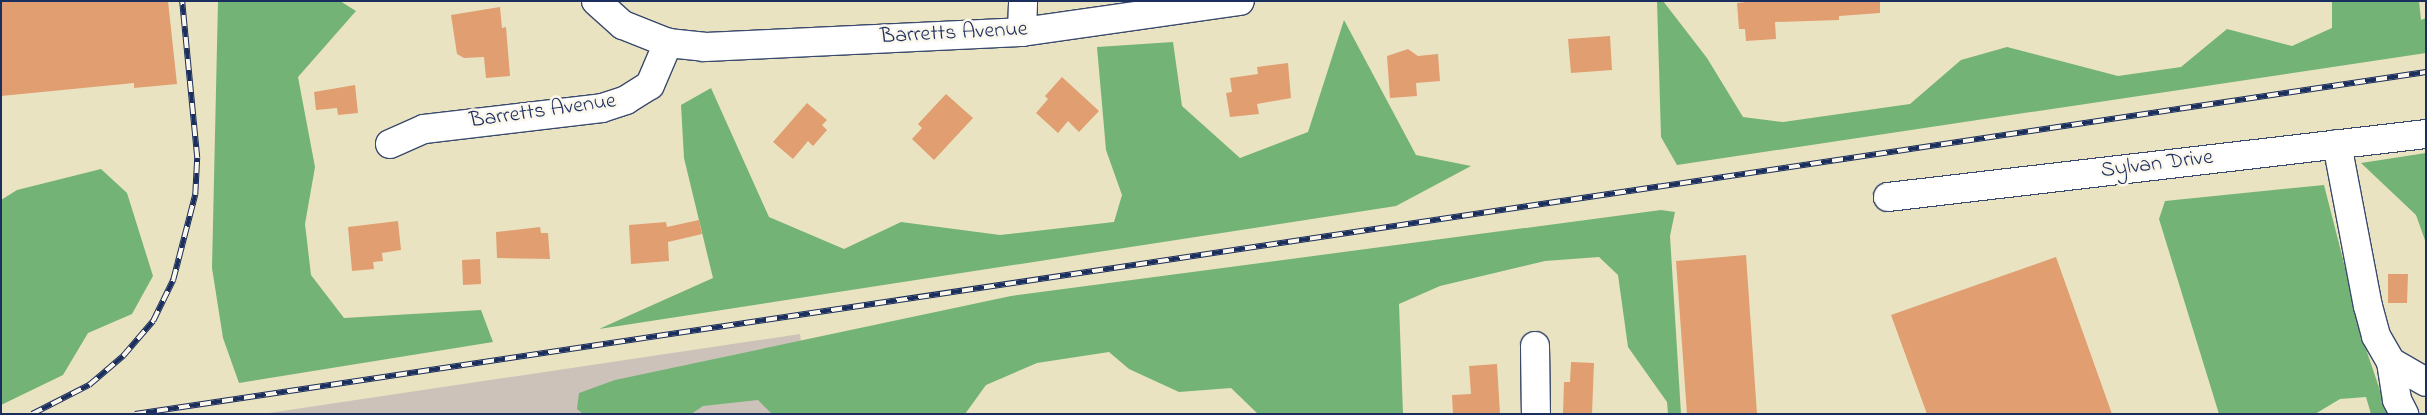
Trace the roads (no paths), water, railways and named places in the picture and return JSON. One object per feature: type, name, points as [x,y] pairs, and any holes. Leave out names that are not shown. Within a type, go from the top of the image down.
[{"type":"street","name":"Barretts Avenue","points":[[596,1],[624,25],[668,43],[704,47],[1022,32],[1240,1]]},
{"type":"street","points":[[1022,32],[1023,1]]},
{"type":"street","name":"Barretts Avenue","points":[[390,144],[424,129],[602,108],[626,100],[650,85],[668,43]]},
{"type":"street","name":"Sylvan Drive","points":[[1888,197],[2426,134]]},
{"type":"street","points":[[2337,144],[2368,306],[2376,336],[2391,362],[2398,400],[2404,414]]},
{"type":"street","points":[[1535,346],[1536,414]]},
{"type":"street","points":[[2391,362],[2426,382]]},
{"type":"railway","points":[[32,414],[89,385],[123,356],[153,321],[173,280],[195,195],[197,158],[182,1]]},
{"type":"railway","points":[[135,414],[2426,72]]}]
